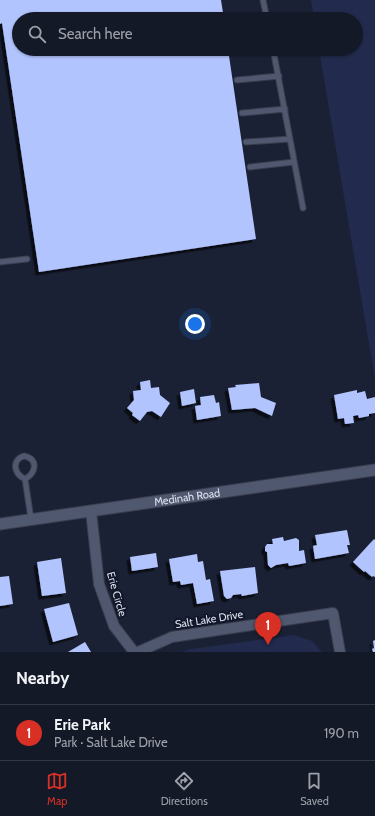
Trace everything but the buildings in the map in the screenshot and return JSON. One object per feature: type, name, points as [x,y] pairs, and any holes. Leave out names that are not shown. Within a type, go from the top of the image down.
[{"type":"street","name":"Medinah Road","points":[[0,524],[375,470]]},
{"type":"street","name":"Erie Circle","points":[[91,511],[99,584],[114,626],[134,652]]},
{"type":"street","name":"Salt Lake Drive","points":[[138,652],[172,637],[333,613],[340,652]]},
{"type":"lane","points":[[263,0],[266,12]]},
{"type":"lane","points":[[275,56],[303,208]]},
{"type":"lane","points":[[237,80],[279,76]]},
{"type":"lane","points":[[242,113],[285,109]]},
{"type":"lane","points":[[246,142],[290,139]]},
{"type":"lane","points":[[250,167],[294,162]]},
{"type":"lane","points":[[0,262],[27,259]]},
{"type":"lane","points":[[24,456],[30,457],[33,461],[34,467],[33,473],[25,479],[16,471],[15,464],[19,458],[24,456]]},
{"type":"lane","points":[[25,479],[31,520]]},
{"type":"shaded area","points":[[311,0],[375,0],[375,379],[320,56],[363,56],[363,12],[313,12]]},
{"type":"shaded area","points":[[294,635],[312,641],[322,652],[181,652],[191,649]]},
{"type":"place","name":"Erie Park","points":[[268,645]]}]
